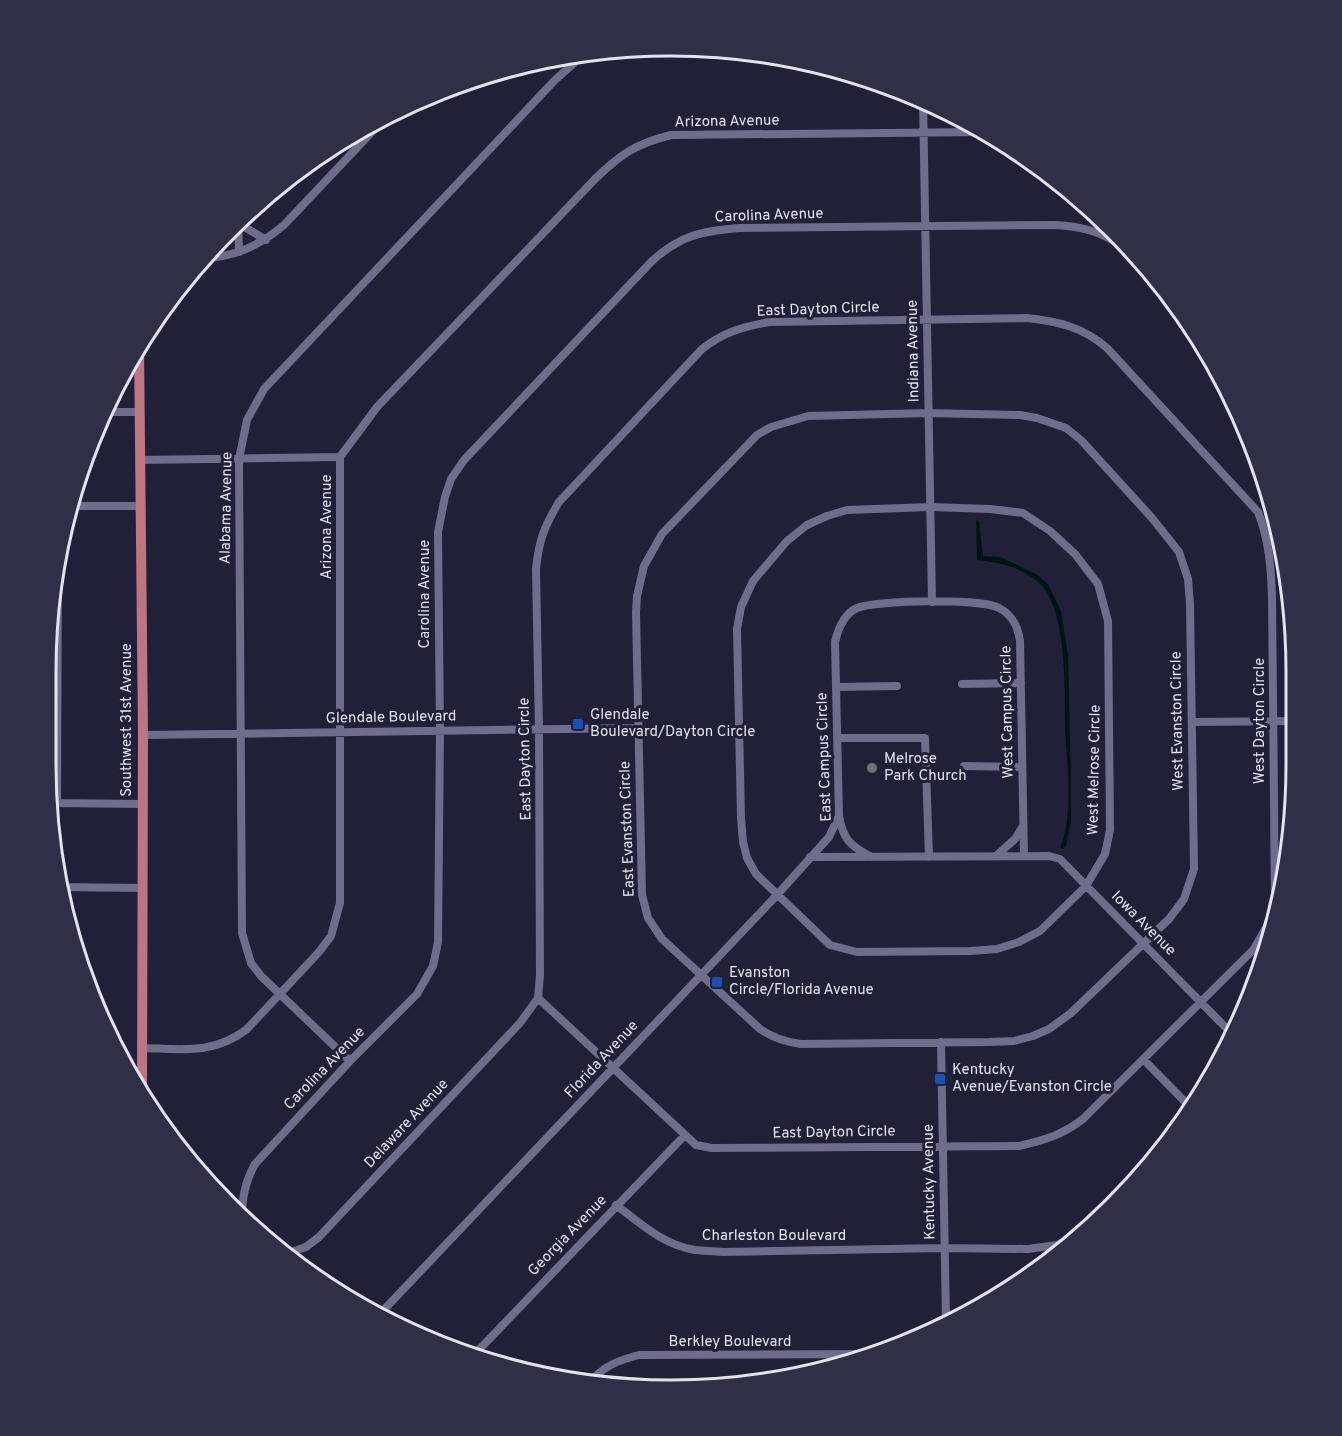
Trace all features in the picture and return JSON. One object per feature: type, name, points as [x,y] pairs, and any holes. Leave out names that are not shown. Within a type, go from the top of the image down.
[{"type":"main road","name":"Southwest 31st Avenue","points":[[139,361],[143,735],[142,1079]]},
{"type":"street","name":"Alabama Avenue","points":[[350,1061],[261,976],[251,963],[242,933],[239,459],[247,420],[264,389],[555,80],[573,64]]},
{"type":"street","name":"Indiana Avenue","points":[[923,110],[932,602]]},
{"type":"street","name":"Arizona Avenue","points":[[142,1048],[201,1048],[220,1046],[234,1039],[247,1029],[320,952],[331,936],[337,920],[340,903],[342,732],[340,457],[377,407],[595,179],[627,151],[646,141],[671,135],[968,132]]},
{"type":"street","points":[[215,257],[239,252],[266,240],[284,225],[369,135]]},
{"type":"street","name":"Carolina Avenue","points":[[242,1206],[242,1195],[255,1164],[350,1061],[417,994],[432,966],[438,942],[440,731],[438,532],[444,497],[451,479],[464,460],[652,261],[679,241],[693,234],[739,228],[1054,225],[1086,228],[1104,234]]},
{"type":"street","points":[[245,227],[266,240]]},
{"type":"street","points":[[238,234],[239,252]]},
{"type":"street","name":"West Dayton Circle","points":[[927,320],[1027,318],[1047,320],[1064,323],[1094,337],[1107,348],[1258,512],[1265,531],[1271,561],[1275,885]]},
{"type":"street","name":"East Dayton Circle","points":[[927,320],[769,322],[730,331],[716,338],[702,349],[559,502],[548,521],[539,544],[536,569],[540,729],[540,975],[538,998],[696,1145],[712,1148],[942,1146]]},
{"type":"street","points":[[113,412],[140,412]]},
{"type":"street","name":"West Evanston Circle","points":[[928,413],[1020,415],[1066,428],[1081,440],[1152,518],[1179,552],[1188,579],[1192,722],[1194,869],[1184,899],[1169,919],[1071,1013],[1049,1029],[1014,1041],[941,1042]]},
{"type":"street","name":"East Evanston Circle","points":[[928,413],[808,416],[771,428],[757,435],[662,534],[644,566],[637,596],[642,895],[648,918],[662,939],[760,1029],[774,1038],[801,1044],[941,1042]]},
{"type":"street","points":[[140,460],[340,457]]},
{"type":"street","points":[[78,506],[141,506]]},
{"type":"street","name":"West Melrose Circle","points":[[930,507],[990,509],[1023,513],[1050,531],[1067,546],[1098,585],[1108,621],[1110,830],[1105,854],[1086,886],[1040,931],[1019,942],[997,949],[868,952],[845,950],[830,945],[756,874],[747,858],[743,842],[737,629],[741,607],[753,580],[787,541],[807,525],[847,510],[930,507]]},
{"type":"street","name":"West Campus Circle","points":[[932,602],[984,603],[1007,612],[1016,623],[1021,683],[1024,856]]},
{"type":"street","name":"East Campus Circle","points":[[871,857],[856,849],[846,840],[841,830],[835,642],[838,629],[855,609],[868,605],[932,602]]},
{"type":"street","points":[[56,665],[56,682]]},
{"type":"street","points":[[962,684],[1021,683]]},
{"type":"street","points":[[836,687],[897,686]]},
{"type":"street","points":[[1192,722],[1286,721]]},
{"type":"street","name":"Glendale Boulevard","points":[[143,735],[639,728]]},
{"type":"street","points":[[837,738],[925,738],[928,857]]},
{"type":"street","points":[[964,766],[1022,766]]},
{"type":"street","points":[[57,803],[143,804]]},
{"type":"street","name":"Florida Avenue","points":[[384,1309],[777,895],[829,837],[839,816]]},
{"type":"street","points":[[996,856],[1015,839],[1023,825]]},
{"type":"street","points":[[810,857],[1024,856]]},
{"type":"street","name":"Iowa Avenue","points":[[1024,856],[1049,856],[1060,860],[1227,1029]]},
{"type":"street","points":[[68,889],[142,888]]},
{"type":"street","name":"West Dayton Circle","points":[[942,1146],[1018,1146],[1046,1140],[1066,1132],[1083,1119],[1259,946]]},
{"type":"street","name":"Delaware Avenue","points":[[294,1251],[320,1238],[520,1023],[538,998]]},
{"type":"street","name":"Kentucky Avenue","points":[[941,1042],[946,1315]]},
{"type":"street","points":[[1144,1060],[1186,1103]]},
{"type":"street","name":"Georgia Avenue","points":[[479,1350],[684,1136]]},
{"type":"street","name":"Charleston Boulevard","points":[[616,1205],[653,1233],[675,1245],[693,1250],[723,1252],[944,1248],[1028,1250],[1056,1245]]},
{"type":"street","name":"Berkley Boulevard","points":[[595,1375],[606,1367],[639,1355],[849,1354]]},
{"type":"shaded area","points":[[976,520],[979,521],[983,556],[1000,557],[1036,574],[1048,584],[1061,611],[1068,655],[1071,781],[1071,821],[1066,846],[1063,849],[1060,847],[1067,821],[1068,790],[1064,665],[1057,620],[1048,594],[1030,575],[1013,568],[977,560]]},
{"type":"place","name":"Glendale Boulevard/Dayton Circle","points":[[578,724]]},
{"type":"place","name":"Melrose Park Church","points":[[872,768]]},
{"type":"place","name":"Evanston Circle/Florida Avenue","points":[[717,982]]},
{"type":"place","name":"Kentucky Avenue/Evanston Circle","points":[[940,1079]]}]
